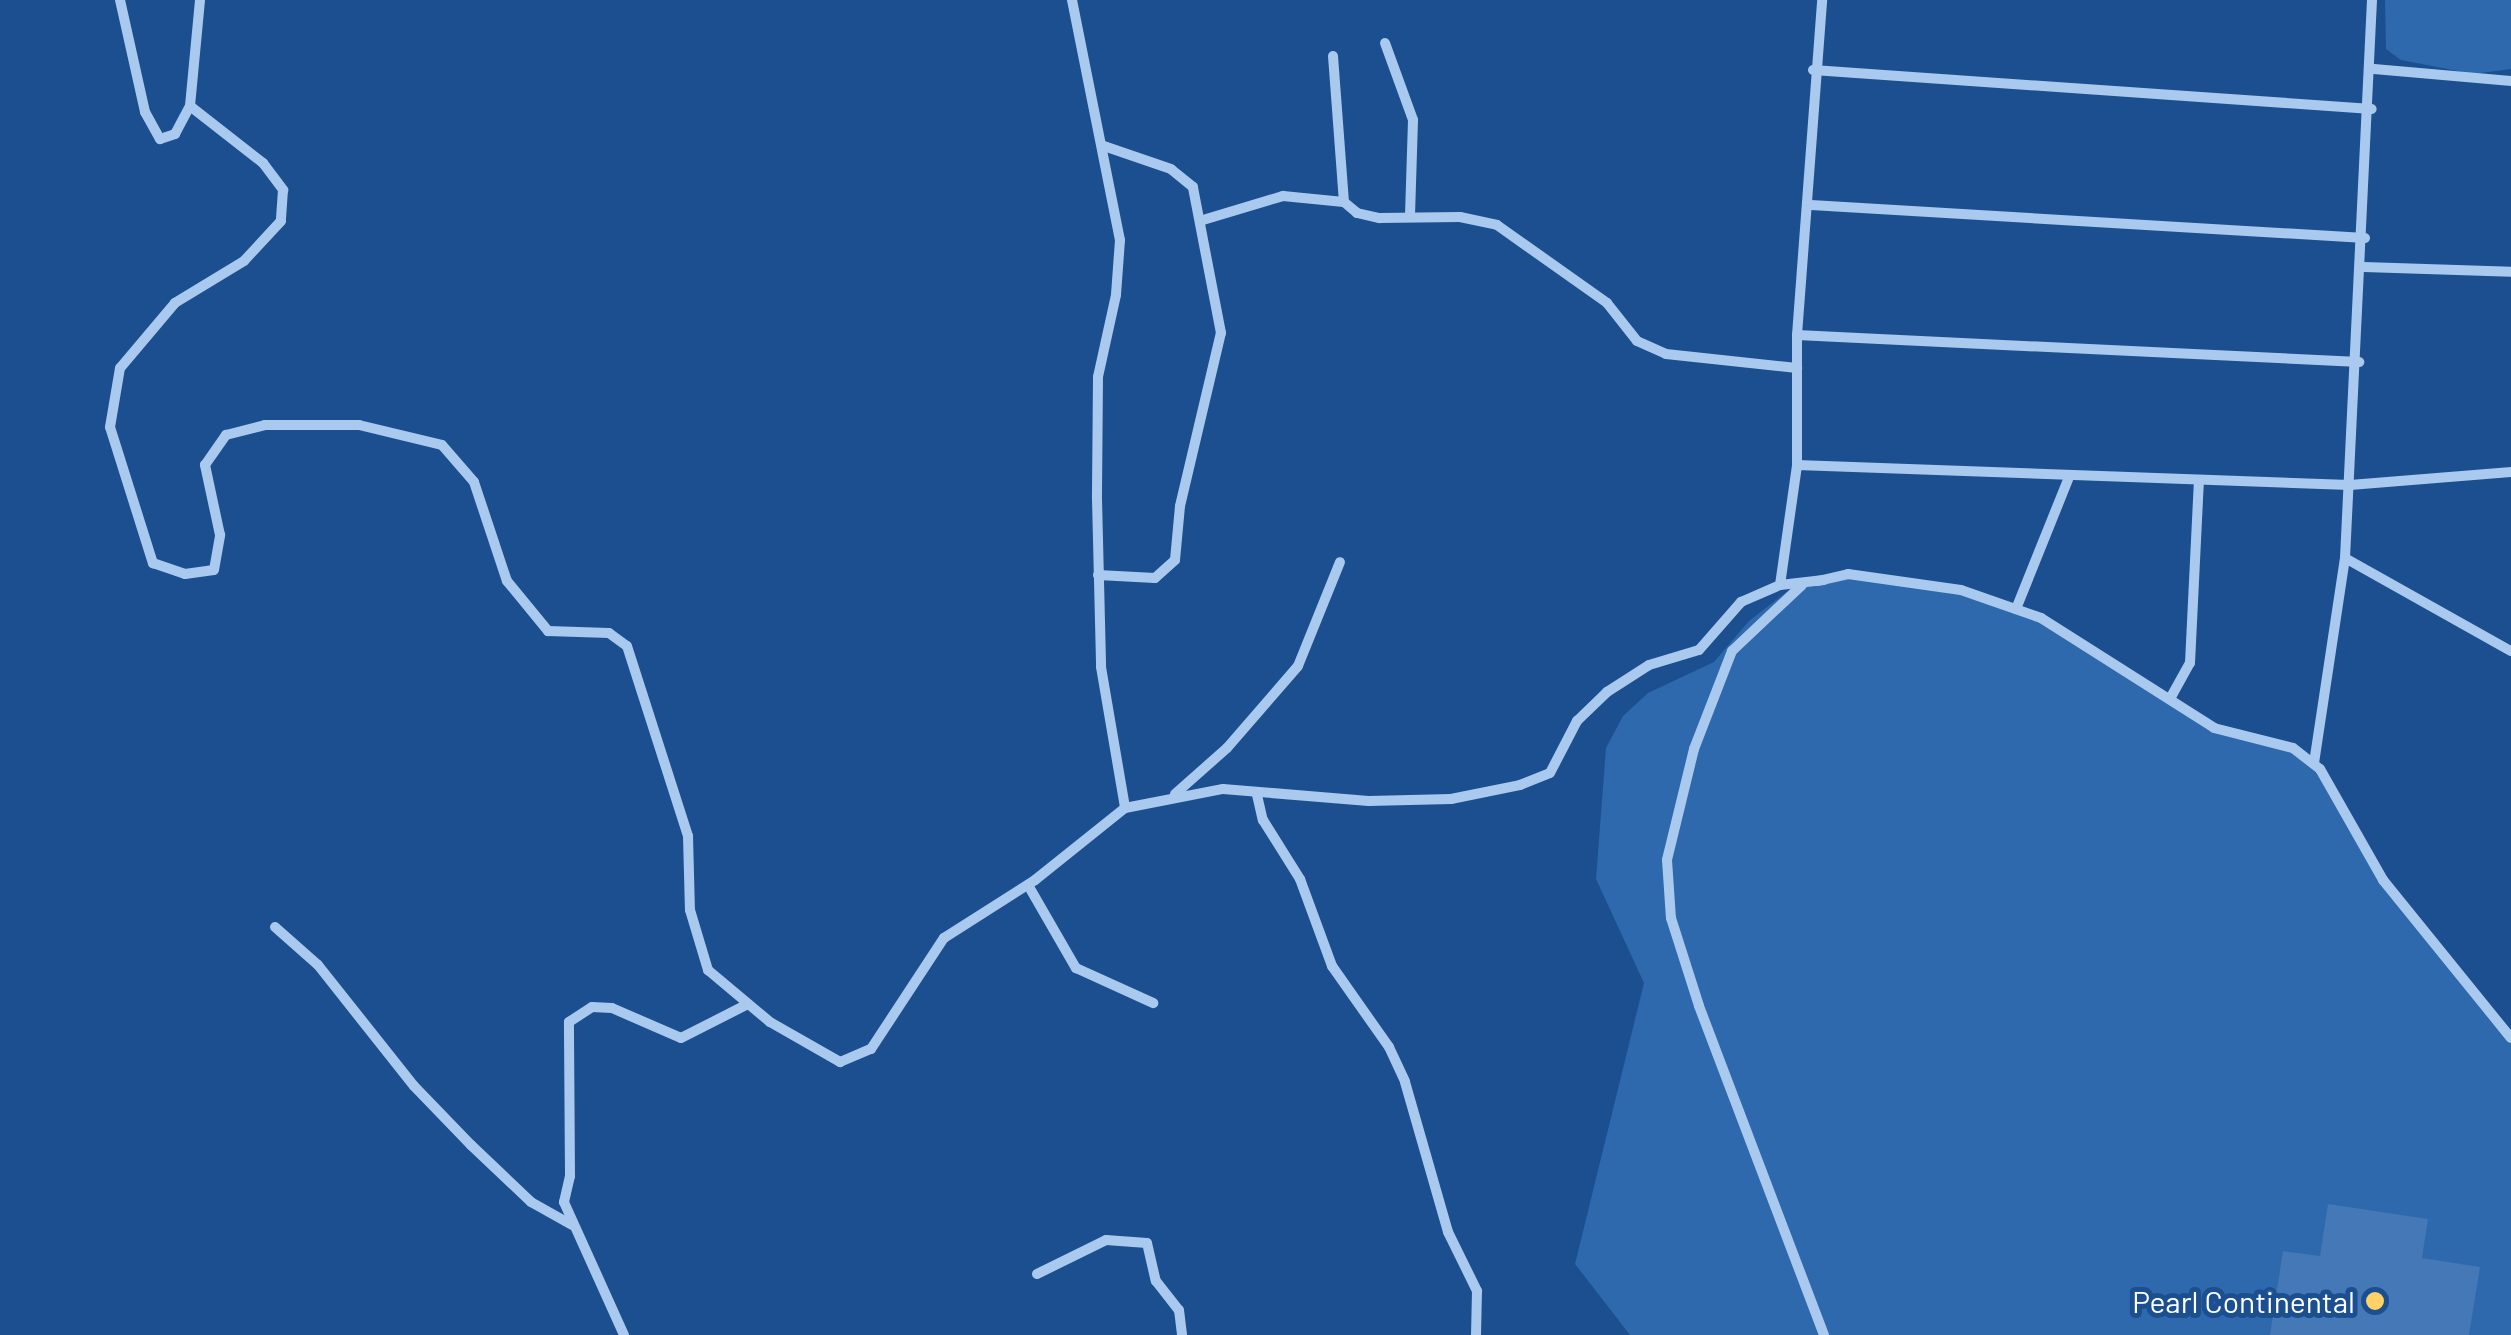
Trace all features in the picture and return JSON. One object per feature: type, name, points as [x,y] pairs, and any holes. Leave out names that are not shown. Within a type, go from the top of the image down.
[{"type":"street","points":[[120,0],[145,112],[160,138],[175,134],[190,106],[200,0]]},
{"type":"street","points":[[1072,0],[1120,240],[1116,295],[1098,377],[1098,574],[1101,667],[1125,808]]},
{"type":"street","points":[[1780,585],[1797,465],[1796,335],[1811,205],[1813,70],[1822,0]]},
{"type":"street","points":[[2314,764],[2345,558],[2374,68],[2372,0]]},
{"type":"street","points":[[1385,44],[1412,120],[1410,217]]},
{"type":"street","points":[[1332,56],[1344,202]]},
{"type":"street","points":[[2374,68],[2511,81]]},
{"type":"street","points":[[1813,70],[2372,109]]},
{"type":"street","points":[[190,106],[263,163],[283,190],[281,221],[244,261],[175,303],[120,368],[110,427],[154,563],[186,574],[214,570],[220,535],[206,465],[226,435],[265,425],[359,425],[442,444],[474,482],[507,581],[548,631],[610,633],[628,646],[688,836],[690,910],[708,970],[748,1004],[840,1062],[871,1049],[944,938],[1028,885],[1125,808],[1223,788],[1258,795],[1288,790],[1369,800],[1451,799],[1550,773],[1577,722],[1607,692],[1649,665],[1699,650],[1741,602],[1780,585],[1824,580]]},
{"type":"street","points":[[1098,574],[1155,578],[1175,560],[1180,506],[1221,333],[1204,220],[1193,187],[1172,169],[1104,146]]},
{"type":"street","points":[[1204,220],[1283,196],[1344,202],[1357,213],[1497,225],[1607,303],[1637,340],[1666,354],[1796,368]]},
{"type":"street","points":[[1811,205],[2365,238]]},
{"type":"street","points":[[2364,267],[2511,272]]},
{"type":"street","points":[[1796,335],[2359,362]]},
{"type":"street","points":[[1797,465],[2350,485],[2511,472]]},
{"type":"street","points":[[2016,610],[2069,477]]},
{"type":"street","points":[[2171,697],[2190,663],[2199,481]]},
{"type":"street","points":[[2345,558],[2511,651]]},
{"type":"street","points":[[1174,795],[1227,748],[1298,666],[1340,562]]},
{"type":"street","points":[[1824,1335],[1699,1006],[1671,918],[1667,860],[1694,750],[1732,651],[1793,588],[1848,574],[1961,590],[2016,610],[2171,697],[2214,728],[2293,748],[2314,764],[2382,880],[2511,1038]]},
{"type":"street","points":[[1258,795],[1263,820],[1300,879],[1332,966],[1389,1047],[1404,1082],[1448,1232],[1477,1290],[1476,1335]]},
{"type":"street","points":[[1028,885],[1076,968],[1152,1003]]},
{"type":"street","points":[[275,927],[318,965],[471,1145],[531,1202],[573,1226]]},
{"type":"street","points":[[624,1335],[564,1202],[570,1176],[569,1022],[577,1012],[612,1008],[681,1038],[748,1004]]},
{"type":"street","points":[[1037,1274],[1106,1240],[1147,1243],[1156,1281],[1179,1310],[1182,1335]]},
{"type":"shaded area","points":[[2385,0],[2511,0],[2511,69],[2473,74],[2401,60],[2386,49]]},
{"type":"shaded area","points":[[1848,574],[1961,590],[2041,618],[2214,728],[2293,748],[2320,769],[2383,880],[2511,1038],[2511,1335],[1630,1335],[1575,1264],[1644,983],[1596,879],[1606,748],[1623,716],[1648,693],[1714,662],[1749,621],[1793,587]]},
{"type":"building","name":"Pearl Continental","points":[[2328,1204],[2428,1219],[2422,1258],[2480,1267],[2469,1335],[2270,1335],[2283,1251],[2320,1256]]},
{"type":"place","name":"Pearl Continental","points":[[2375,1301]]}]
